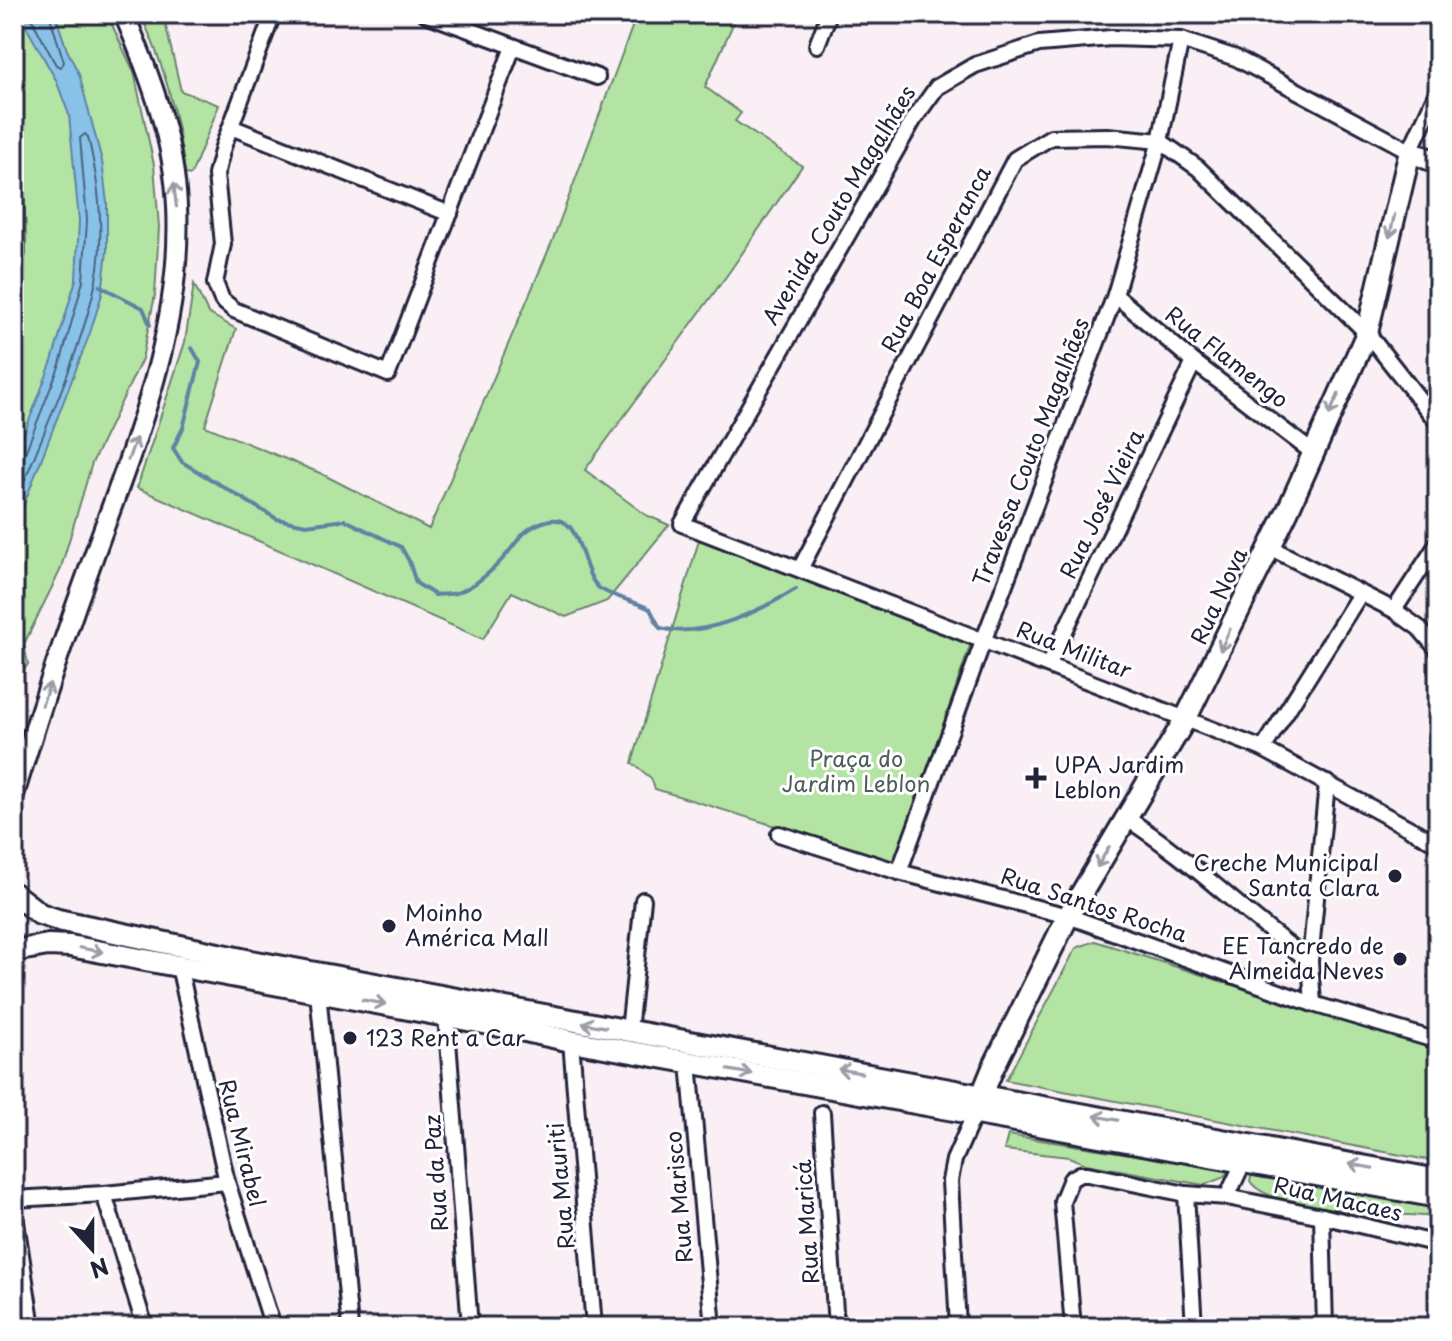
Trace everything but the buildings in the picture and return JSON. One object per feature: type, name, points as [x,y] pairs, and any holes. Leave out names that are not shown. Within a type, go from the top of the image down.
[{"type":"main road","points":[[14,795],[41,708],[137,435],[163,352],[171,307],[177,205],[171,164],[155,93],[124,14]]},
{"type":"main road","name":"Avenida Couto Magalhães","points":[[1410,151],[1438,163]]},
{"type":"main road","name":"Rua Nova","points":[[978,1105],[1068,916],[1186,718],[1367,333],[1410,151]]},
{"type":"main road","points":[[14,894],[40,914],[58,920],[251,961],[629,1031],[1243,1163],[1438,1197]]},
{"type":"main road","points":[[14,951],[48,945],[70,946],[689,1063],[978,1105],[1438,1180]]},
{"type":"street","points":[[273,14],[223,147],[216,175],[223,244],[215,283],[222,300],[234,310],[388,374],[513,47]]},
{"type":"street","points":[[426,14],[597,77]]},
{"type":"street","points":[[817,45],[829,14]]},
{"type":"street","name":"Avenida Couto Magalhães","points":[[682,524],[914,119],[937,87],[975,65],[1039,44],[1111,38],[1181,40],[1236,58],[1410,151]]},
{"type":"street","name":"Travessa Couto Magalhães","points":[[899,872],[1115,295],[1160,141],[1181,40]]},
{"type":"street","name":"Rua Nova","points":[[1410,151],[1438,90]]},
{"type":"street","points":[[231,127],[450,214]]},
{"type":"street","name":"Rua Boa Esperanca","points":[[800,569],[1015,159],[1051,137],[1107,136],[1160,141]]},
{"type":"street","points":[[1160,141],[1198,168],[1367,333],[1438,423]]},
{"type":"street","name":"Rua Flamengo","points":[[1115,295],[1194,362],[1312,452]]},
{"type":"street","name":"Rua José Vieira","points":[[1049,664],[1194,362]]},
{"type":"street","name":"Rua Militar","points":[[682,524],[1263,749],[1438,844]]},
{"type":"street","points":[[1394,610],[1438,543]]},
{"type":"street","points":[[1269,547],[1394,610],[1419,628],[1438,650]]},
{"type":"street","points":[[1263,749],[1360,594]]},
{"type":"street","points":[[1313,1004],[1310,961],[1327,783]]},
{"type":"street","points":[[1126,818],[1165,843],[1262,926],[1310,961]]},
{"type":"street","name":"Rua Santos Rocha","points":[[779,834],[899,872],[1068,916],[1313,1004],[1438,1041]]},
{"type":"street","points":[[629,1031],[643,900]]},
{"type":"street","name":"Rua Mirabel","points":[[179,966],[227,1182],[273,1327]]},
{"type":"street","points":[[318,992],[350,1327]]},
{"type":"street","name":"Rua da Paz","points":[[446,1015],[470,1327]]},
{"type":"street","name":"Rua Mauriti","points":[[571,1041],[594,1327]]},
{"type":"street","name":"Rua Marisco","points":[[689,1063],[713,1327]]},
{"type":"street","points":[[958,1327],[950,1181],[954,1160],[978,1105]]},
{"type":"street","name":"Rua Maricá","points":[[822,1113],[836,1327]]},
{"type":"street","points":[[1227,1197],[1243,1163]]},
{"type":"street","name":"Rua Macaes","points":[[1073,1327],[1062,1201],[1066,1186],[1080,1174],[1186,1194],[1227,1197],[1438,1244]]},
{"type":"street","points":[[14,1199],[227,1182]]},
{"type":"street","points":[[104,1194],[145,1327]]},
{"type":"street","points":[[1186,1194],[1194,1327]]},
{"type":"street","points":[[14,1209],[32,1327]]},
{"type":"street","points":[[1322,1216],[1325,1327]]},
{"type":"green space","points":[[14,14],[107,14],[134,72],[154,165],[159,227],[155,295],[142,359],[92,463],[60,571],[24,644],[28,664],[14,685],[14,295],[26,254],[26,237],[24,190],[14,149]]},
{"type":"green space","points":[[140,14],[163,14],[181,91],[219,105],[191,175],[185,174],[169,92],[157,52]]},
{"type":"green space","points":[[637,14],[737,15],[705,87],[741,113],[735,121],[802,166],[730,271],[585,470],[646,515],[669,525],[607,601],[566,617],[512,592],[483,639],[137,488],[185,342],[194,284],[208,313],[236,329],[205,426],[320,473],[429,529],[552,242]]},
{"type":"green space","name":"Praça do Jardim Leblon","points":[[700,537],[972,640],[896,863],[655,789],[651,778],[632,763]]},
{"type":"green space","points":[[1095,941],[1438,1050],[1438,1162],[1006,1080],[1076,948]]},
{"type":"green space","points":[[1008,1135],[1226,1169],[1228,1172],[1222,1178],[1204,1185],[1086,1164],[1069,1157],[1004,1150]]},
{"type":"green space","points":[[1252,1173],[1436,1207],[1434,1216],[1330,1209],[1280,1199],[1261,1191],[1250,1181]]},
{"type":"water","points":[[19,14],[55,14],[79,74],[102,161],[107,203],[107,251],[102,294],[90,333],[14,530],[14,460],[52,361],[76,279],[79,221],[69,115],[56,80]]},
{"type":"waterway","points":[[100,286],[143,308],[150,325]]},
{"type":"waterway","points":[[192,348],[200,362],[183,428],[173,448],[182,462],[277,519],[306,525],[345,520],[401,547],[416,583],[435,595],[456,593],[472,585],[497,565],[527,531],[543,522],[556,520],[566,523],[573,532],[592,579],[599,588],[650,609],[660,628],[694,630],[731,621],[796,589]]},
{"type":"place","name":"UPA Jardim Leblon","points":[[1036,778]]},
{"type":"place","name":"Creche Municipal Santa Clara","points":[[1395,876]]},
{"type":"place","name":"Moinho América Mall","points":[[389,926]]},
{"type":"place","name":"EE Tancredo de Almeida Neves","points":[[1400,959]]},
{"type":"place","name":"123 Rent a Car","points":[[350,1038]]}]
